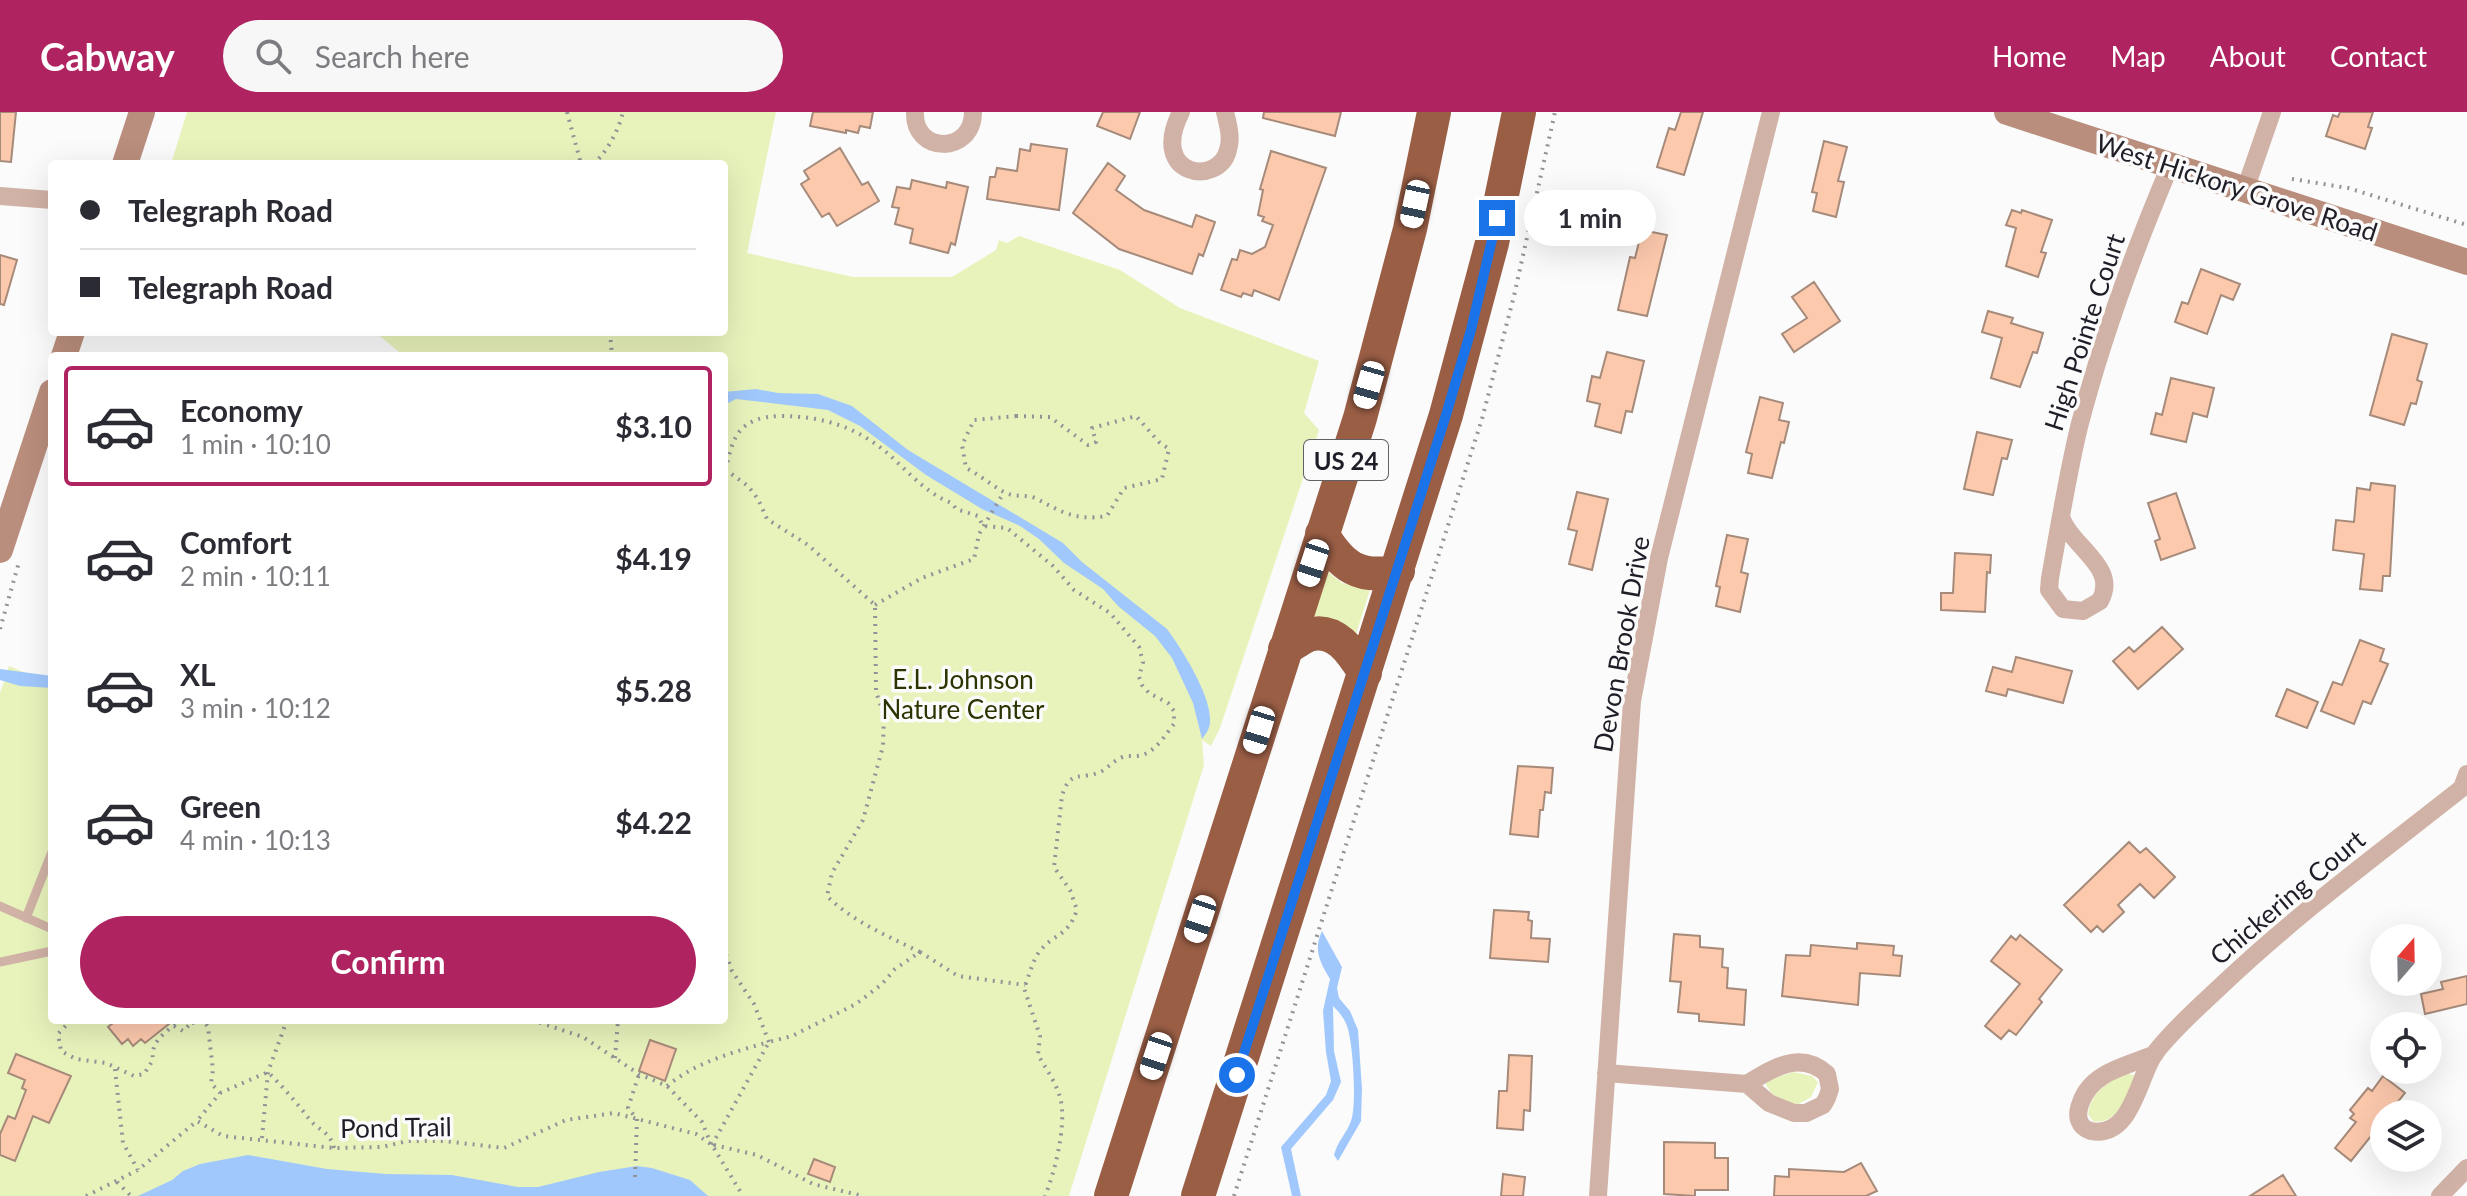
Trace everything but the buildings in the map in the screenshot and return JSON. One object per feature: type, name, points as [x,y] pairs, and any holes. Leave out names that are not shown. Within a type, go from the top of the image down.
[{"type":"highway","name":"US 24","points":[[1111,1196],[1384,334],[1434,112]]},
{"type":"highway","name":"US 24","points":[[1198,1196],[1398,571],[1471,330],[1519,112]]},
{"type":"highway","points":[[1322,534],[1340,560],[1353,569],[1383,574],[1398,571]]},
{"type":"highway","points":[[1285,649],[1309,635],[1334,638],[1351,651],[1365,673]]},
{"type":"street","points":[[126,160],[142,112]]},
{"type":"street","points":[[915,112],[917,128],[923,136],[941,144],[951,144],[967,133],[973,112]]},
{"type":"street","points":[[1181,112],[1171,139],[1172,152],[1187,168],[1198,171],[1210,170],[1226,157],[1230,137],[1225,112]]},
{"type":"street","name":"Devon Brook Drive","points":[[1598,1196],[1627,746],[1640,655],[1659,558],[1771,112]]},
{"type":"street","name":"West Hickory Grove Road","points":[[2007,112],[2467,262]]},
{"type":"street","points":[[2245,190],[2272,112]]},
{"type":"street","name":"High Pointe Court","points":[[2061,517],[2065,529],[2104,573],[2106,584],[2100,601],[2083,611],[2063,609],[2049,590],[2061,517],[2097,363],[2170,166]]},
{"type":"street","points":[[0,196],[48,200]]},
{"type":"street","points":[[0,550],[48,404]]},
{"type":"street","name":"Chickering Court","points":[[2155,1054],[2110,1072],[2090,1084],[2078,1114],[2079,1122],[2085,1129],[2108,1131],[2124,1118],[2155,1054],[2202,1004],[2317,901],[2465,783]]},
{"type":"street","points":[[1606,1073],[1747,1084]]},
{"type":"street","points":[[2440,1196],[2467,1168]]},
{"type":"lane","points":[[26,918],[48,862]]},
{"type":"lane","points":[[2,911],[48,927]]},
{"type":"lane","points":[[0,962],[48,952]]},
{"type":"path","points":[[567,112],[580,160]]},
{"type":"path","points":[[599,160],[620,124],[623,112]]},
{"type":"path","points":[[1234,1196],[1482,419],[1518,281],[1555,112]]},
{"type":"path","points":[[2285,177],[2348,188],[2467,225]]},
{"type":"path","points":[[728,454],[737,431],[749,422],[767,416],[806,416],[831,421],[866,437],[939,498],[952,503],[956,509],[978,516],[983,526]]},
{"type":"path","points":[[1136,416],[1169,449],[1162,479],[1124,488],[1107,516],[1069,516],[1031,496],[1013,496],[1004,492],[966,468],[962,445],[974,420],[1050,417],[1088,445],[1096,442],[1092,428],[1136,416]]},
{"type":"path","points":[[728,472],[748,486],[767,519],[808,545],[875,605],[876,692],[884,715],[883,746],[863,820],[832,873],[827,896],[841,910],[958,976],[1025,985]]},
{"type":"path","points":[[875,605],[922,578],[974,559],[983,526],[1004,492]]},
{"type":"path","points":[[983,526],[1007,528],[1053,566],[1074,590],[1110,613],[1139,647],[1143,662],[1139,677],[1142,685],[1149,693],[1168,703],[1174,711],[1174,724],[1143,755],[1126,756],[1101,771],[1075,776],[1065,786],[1059,810],[1054,867],[1070,890],[1077,910],[1067,931],[1049,941],[1037,956],[1025,985],[1040,1036],[1038,1055],[1053,1079],[1061,1104],[1057,1153],[1045,1196]]},
{"type":"path","points":[[667,1086],[682,1074],[729,1053],[792,1036],[856,1004],[882,984],[895,969],[920,952]]},
{"type":"path","points":[[728,960],[754,1004],[769,1042]]},
{"type":"path","points":[[67,1024],[58,1034],[61,1051],[76,1059],[106,1063],[134,1076],[144,1074],[153,1060],[156,1040],[174,1026],[183,1031],[191,1024]]},
{"type":"path","points":[[206,1024],[213,1070],[211,1083],[220,1093]]},
{"type":"path","points":[[262,1138],[268,1072],[286,1024]]},
{"type":"path","points":[[544,1024],[583,1037],[639,1074],[667,1086],[702,1122],[743,1196]]},
{"type":"path","points":[[615,1058],[618,1024]]},
{"type":"path","points":[[148,1042],[153,1046]]},
{"type":"path","points":[[712,1145],[769,1042]]},
{"type":"path","points":[[115,1068],[123,1143],[138,1170]]},
{"type":"path","points":[[86,1196],[138,1170],[197,1121],[220,1093],[268,1072]]},
{"type":"path","points":[[268,1072],[300,1105],[312,1123],[330,1136],[334,1148]]},
{"type":"path","points":[[635,1177],[637,1119],[628,1108],[639,1074]]},
{"type":"path","name":"Pond Trail","points":[[197,1121],[223,1136],[334,1148],[382,1147],[408,1141],[504,1148],[566,1120],[614,1113],[696,1134],[712,1145],[757,1155],[813,1184],[863,1196]]},
{"type":"path","points":[[117,1182],[131,1196]]},
{"type":"green space","name":"E.L. Johnson Nature Center","points":[[187,112],[776,112],[747,253],[853,277],[952,277],[996,250],[999,240],[1007,243],[1019,236],[1120,270],[1180,308],[1319,361],[1304,413],[1319,430],[1220,728],[1211,746],[1202,740],[1204,765],[1069,1196],[0,1196],[0,693],[9,666],[40,679],[48,678],[48,1024],[728,1024],[728,352],[399,352],[380,336],[728,336],[728,160],[172,160]]},
{"type":"green space","points":[[1327,571],[1342,583],[1370,590],[1356,634],[1335,620],[1314,616]]},
{"type":"green space","points":[[1793,1072],[1812,1076],[1818,1082],[1811,1097],[1797,1105],[1773,1095],[1766,1085],[1767,1081]]},
{"type":"green space","points":[[2126,1073],[2137,1076],[2121,1107],[2109,1119],[2093,1121],[2088,1114],[2097,1093]]},
{"type":"water","points":[[756,389],[818,394],[852,406],[908,450],[1063,543],[1082,562],[1167,629],[1195,674],[1206,700],[1210,724],[1208,731],[1202,739],[1193,703],[1172,658],[1155,636],[1118,606],[1103,589],[1064,563],[1039,539],[926,475],[860,426],[828,410],[736,399],[728,403],[728,392]]},
{"type":"water","points":[[0,669],[48,675],[48,688],[20,686],[0,680]]},
{"type":"water","points":[[1322,931],[1342,967],[1337,988],[1339,998],[1350,1011],[1358,1030],[1361,1121],[1338,1161],[1334,1155],[1353,1113],[1354,1074],[1347,1026],[1333,1006],[1334,1051],[1341,1082],[1333,1100],[1291,1149],[1301,1196],[1292,1196],[1281,1147],[1326,1095],[1331,1081],[1323,1011],[1330,979],[1318,950]]},
{"type":"water","points":[[248,1155],[327,1169],[452,1175],[518,1187],[538,1187],[637,1166],[690,1180],[708,1196],[138,1196],[200,1164]]},
{"type":"route","points":[[1237,1075],[1446,415],[1471,330],[1497,218]]}]
